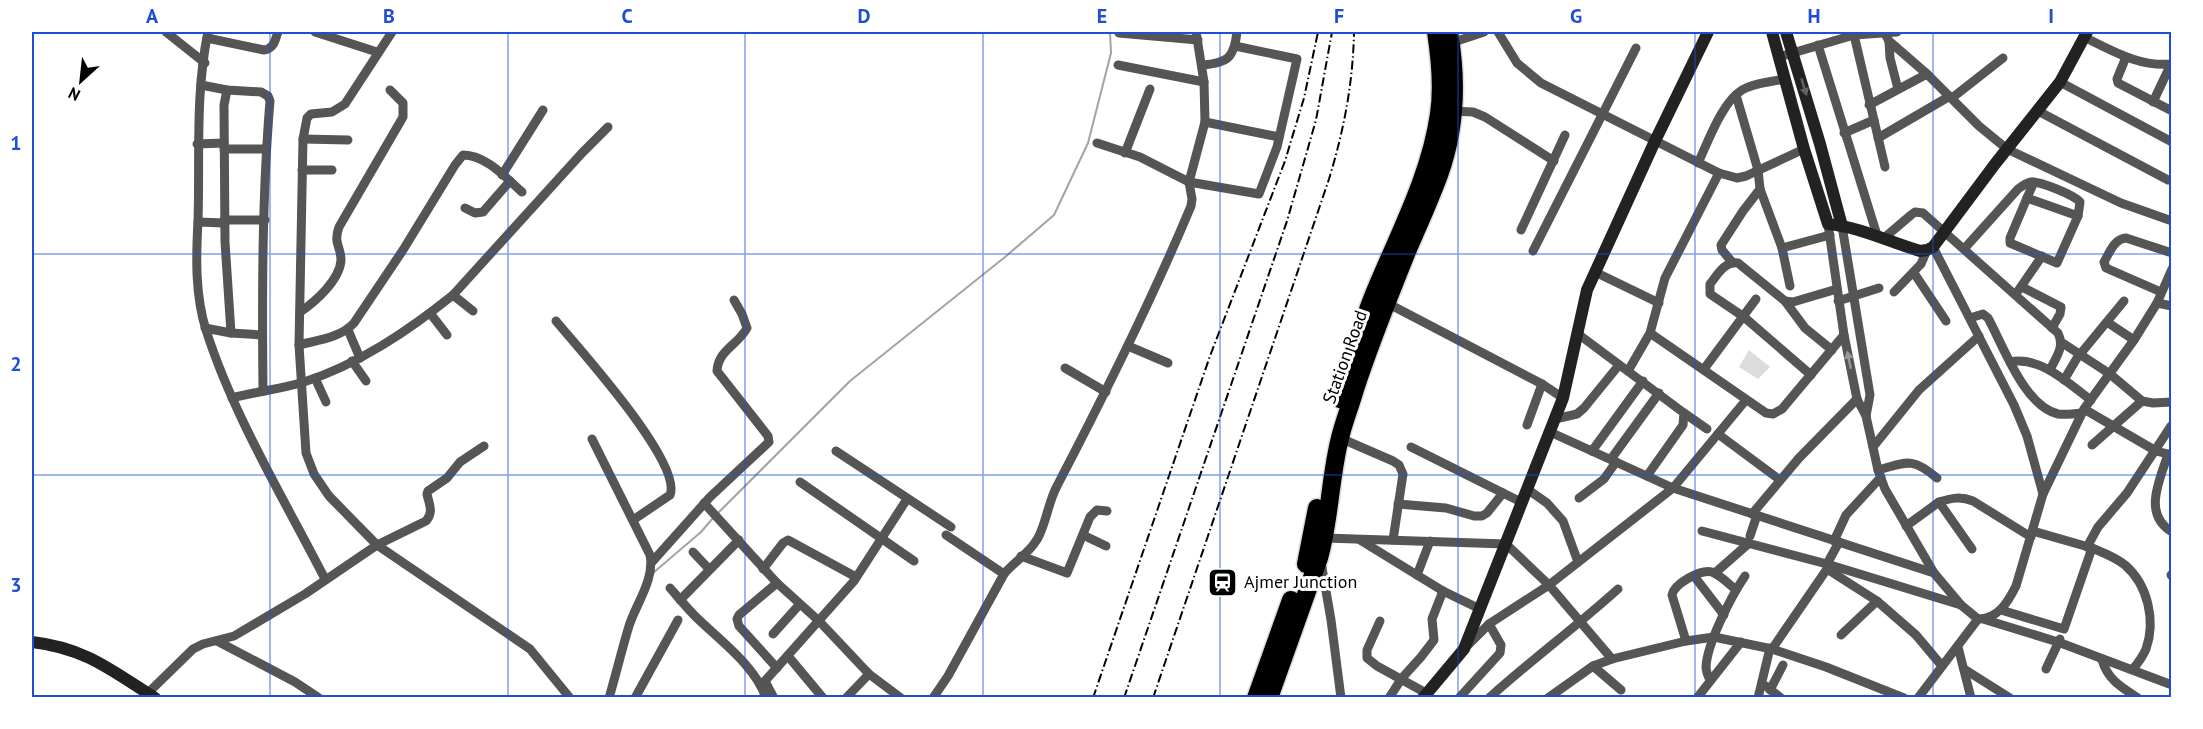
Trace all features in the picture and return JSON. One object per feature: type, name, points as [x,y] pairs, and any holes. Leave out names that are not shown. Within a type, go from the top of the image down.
[{"type":"highway","name":"Station Road","points":[[1269,698],[1325,538],[1340,438],[1354,392],[1387,303],[1440,173],[1447,148],[1453,111],[1453,55],[1445,33]]},
{"type":"highway","name":"Station Road","points":[[1260,698],[1306,562],[1333,424],[1355,347],[1430,156],[1438,120],[1441,91],[1440,56],[1445,33]]},
{"type":"street","points":[[166,32],[205,63]]},
{"type":"street","points":[[278,32],[274,44],[268,50],[207,35],[197,144],[196,266],[205,328],[232,398],[325,579]]},
{"type":"street","points":[[315,32],[377,52]]},
{"type":"street","points":[[343,41],[349,32]]},
{"type":"street","points":[[392,32],[345,104],[338,109],[314,113],[307,118],[303,139],[299,345],[306,453],[314,474],[329,496],[377,545],[530,650],[570,698]]},
{"type":"street","points":[[1202,65],[1219,64],[1231,56],[1237,32]]},
{"type":"street","points":[[1445,33],[1484,32]]},
{"type":"street","points":[[1498,32],[1517,63],[1541,83],[1719,173],[1737,178],[1803,149]]},
{"type":"street","points":[[1464,649],[1563,398],[1587,290],[1708,32]]},
{"type":"street","points":[[1772,32],[1803,149],[1829,230],[1838,301],[1857,399],[1866,416],[1880,473],[1906,526],[1934,573],[1961,605],[1980,619],[2058,642],[2172,685]]},
{"type":"street","points":[[1786,32],[1794,52],[1842,226],[1870,395],[1866,416]]},
{"type":"street","points":[[1779,57],[1854,35],[1887,37],[1897,32]]},
{"type":"street","points":[[933,698],[1004,574],[1037,541],[1051,497],[1106,392],[1191,206],[1189,182],[1205,122],[1204,82],[1197,36],[1119,33]]},
{"type":"street","points":[[1894,292],[1922,264],[1930,249],[2060,82],[2086,34],[2140,63],[2171,64],[2153,102]]},
{"type":"street","points":[[1854,35],[1885,167]]},
{"type":"street","points":[[1887,37],[1979,126],[2007,149],[2121,203],[2172,221]]},
{"type":"street","points":[[1887,37],[1898,89]]},
{"type":"street","points":[[1818,45],[1844,132],[1880,237]]},
{"type":"street","points":[[1097,143],[1140,157],[1189,182],[1259,194],[1279,137],[1297,59],[1235,46]]},
{"type":"street","points":[[1533,251],[1636,48]]},
{"type":"street","points":[[2126,57],[2117,79],[2118,83],[2172,111]]},
{"type":"street","points":[[1878,138],[1951,97],[2003,58]]},
{"type":"street","points":[[1118,65],[1204,82]]},
{"type":"street","points":[[1869,105],[1927,74]]},
{"type":"street","points":[[1698,163],[1725,108],[1736,95],[1744,88],[1784,79]]},
{"type":"street","points":[[2060,82],[2172,142]]},
{"type":"street","points":[[201,85],[227,90],[261,92],[268,96],[270,101],[266,149],[262,303],[263,391]]},
{"type":"street","points":[[1125,153],[1150,89]]},
{"type":"street","points":[[227,90],[224,105],[224,221],[231,333]]},
{"type":"street","points":[[300,312],[316,302],[334,277],[341,259],[336,241],[339,227],[403,117],[403,103],[390,90]]},
{"type":"street","points":[[1736,95],[1758,170],[1760,189],[1782,248],[1790,286]]},
{"type":"street","points":[[465,208],[475,213],[483,212],[506,178],[543,110]]},
{"type":"street","points":[[1453,111],[1473,112],[1485,117],[1554,161]]},
{"type":"street","points":[[2038,111],[2168,180]]},
{"type":"street","points":[[1844,132],[1874,120]]},
{"type":"street","points":[[1205,122],[1279,137]]},
{"type":"street","points":[[232,398],[315,378],[374,351],[430,314],[453,295],[608,127]]},
{"type":"street","points":[[1521,230],[1565,135]]},
{"type":"street","points":[[303,139],[348,140]]},
{"type":"street","points":[[197,144],[266,149]]},
{"type":"street","points":[[299,345],[348,330],[366,308],[463,155],[482,160],[522,192]]},
{"type":"street","points":[[302,170],[332,170]]},
{"type":"street","points":[[1628,371],[1650,333],[1665,279],[1719,173]]},
{"type":"street","points":[[1964,249],[2018,189],[2029,182],[2034,182],[2077,198],[2080,205],[2078,216],[2057,263],[2010,243],[2034,182]]},
{"type":"street","points":[[1732,262],[1722,250],[1721,245],[1760,189]]},
{"type":"street","points":[[2028,198],[2078,216]]},
{"type":"street","points":[[1880,237],[1915,212],[1923,213],[1964,249],[2018,291],[2058,333],[2061,348],[2049,370]]},
{"type":"street","points":[[198,222],[265,220]]},
{"type":"street","points":[[1782,248],[1842,226],[1913,249],[1930,249]]},
{"type":"street","points":[[2160,292],[2106,268],[2104,262],[2117,241],[2126,238],[2172,253]]},
{"type":"street","points":[[1930,249],[1970,318],[2014,405],[2027,436],[2043,494]]},
{"type":"street","points":[[2018,291],[2042,256]]},
{"type":"street","points":[[1811,375],[1744,317],[1710,294],[1710,284],[1727,264],[1738,263],[1785,301],[1805,328],[1832,350]]},
{"type":"street","points":[[1917,698],[1980,619],[2001,610],[2016,586],[2043,494],[2083,411],[2134,340],[2157,303],[2172,269]]},
{"type":"street","points":[[1595,272],[1659,303]]},
{"type":"street","points":[[1914,273],[1946,321]]},
{"type":"street","points":[[1838,301],[1879,288]]},
{"type":"street","points":[[1785,301],[1792,302],[1837,289]]},
{"type":"street","points":[[2018,291],[2061,307],[2060,314],[2052,328]]},
{"type":"street","points":[[453,295],[473,311]]},
{"type":"street","points":[[1704,369],[1756,299]]},
{"type":"street","points":[[610,697],[630,623],[652,562],[704,503],[770,442],[768,436],[717,370],[719,357],[743,335],[747,328],[734,300]]},
{"type":"street","points":[[2064,380],[2079,355],[2124,301]]},
{"type":"street","points":[[1387,303],[1542,384],[1563,398]]},
{"type":"street","points":[[2157,303],[2172,306]]},
{"type":"street","points":[[430,314],[447,335]]},
{"type":"street","points":[[1970,318],[1983,314],[1988,318],[2025,387],[2044,406],[2058,414],[2083,411],[2115,426],[2156,451],[2170,454],[2167,471],[2156,494],[2155,508],[2157,518],[2172,532]]},
{"type":"street","points":[[556,321],[644,429],[672,483],[670,495],[633,520]]},
{"type":"street","points":[[2107,322],[2134,340]]},
{"type":"street","points":[[205,328],[262,335]]},
{"type":"street","points":[[348,330],[356,359],[366,381]]},
{"type":"street","points":[[1650,333],[1746,400],[1766,413],[1773,414],[1782,409],[1844,335]]},
{"type":"street","points":[[1578,334],[1707,429]]},
{"type":"street","points":[[1873,447],[1920,390],[1979,336]]},
{"type":"street","points":[[2061,342],[2110,374],[2142,401],[2172,402]]},
{"type":"street","points":[[1128,346],[1168,363]]},
{"type":"street","points":[[2010,362],[2020,360],[2049,370],[2091,400]]},
{"type":"street","points":[[1555,419],[1577,414],[1619,365]]},
{"type":"street","points":[[1065,368],[1106,392]]},
{"type":"street","points":[[315,378],[326,402]]},
{"type":"street","points":[[1592,451],[1643,381]]},
{"type":"street","points":[[1527,424],[1542,384]]},
{"type":"street","points":[[1579,498],[1604,479],[1613,460],[1659,393]]},
{"type":"street","points":[[1715,573],[1749,540],[1754,514],[1780,480],[1857,399]]},
{"type":"street","points":[[1380,621],[1367,650],[1367,658],[1425,695],[1464,649],[1490,624],[1550,585],[1673,488],[1746,400]]},
{"type":"street","points":[[2092,445],[2142,401]]},
{"type":"street","points":[[1647,476],[1683,425],[1683,413]]},
{"type":"street","points":[[2046,669],[2064,628],[2089,548],[2098,527],[2127,493],[2171,426]]},
{"type":"street","points":[[1550,432],[1673,488],[1934,573]]},
{"type":"street","points":[[1718,434],[1780,480]]},
{"type":"street","points":[[592,438],[652,562]]},
{"type":"street","points":[[1340,438],[1399,465],[1403,474],[1393,540]]},
{"type":"street","points":[[32,642],[65,647],[92,657],[151,695],[193,649],[229,638],[243,631],[305,594],[377,545],[426,521],[431,509],[428,491],[447,478],[460,462],[484,446]]},
{"type":"street","points":[[1411,447],[1521,502]]},
{"type":"street","points":[[836,452],[907,499],[1004,574]]},
{"type":"street","points":[[1758,698],[1771,649],[1827,567],[1846,515],[1880,473],[1907,462],[1924,467],[1937,477]]},
{"type":"street","points":[[800,482],[914,561]]},
{"type":"street","points":[[1527,489],[1547,503],[1563,521],[1578,562]]},
{"type":"street","points":[[1398,504],[1446,508],[1479,516],[1488,513],[1503,493]]},
{"type":"street","points":[[1906,526],[1939,502],[1954,497],[1964,498],[2032,534],[2110,555],[2126,566],[2139,580],[2146,595],[2150,613],[2148,639],[2142,656],[2133,669]]},
{"type":"street","points":[[763,683],[856,577],[907,499]]},
{"type":"street","points":[[1939,502],[1972,549]]},
{"type":"street","points":[[704,503],[777,583],[819,621],[869,674],[901,698]]},
{"type":"street","points":[[1021,556],[1067,573],[1093,513],[1096,510],[1107,512]]},
{"type":"street","points":[[1702,531],[1749,540],[1827,567],[1961,605]]},
{"type":"street","points":[[1083,536],[1106,546]]},
{"type":"street","points":[[1325,538],[1506,544],[1550,585],[1612,659]]},
{"type":"street","points":[[1359,539],[1443,591],[1480,609]]},
{"type":"street","points":[[680,600],[739,540]]},
{"type":"street","points":[[763,568],[788,540],[856,577]]},
{"type":"street","points":[[1417,575],[1430,541]]},
{"type":"street","points":[[693,552],[709,569]]},
{"type":"street","points":[[1320,556],[1341,698]]},
{"type":"street","points":[[1827,567],[1877,601],[1916,635],[1942,666]]},
{"type":"street","points":[[1686,641],[1672,591],[1694,576],[1705,572],[1715,573],[1736,590]]},
{"type":"street","points":[[1694,576],[1724,615]]},
{"type":"street","points":[[1710,680],[1706,673],[1706,666],[1714,637],[1745,576]]},
{"type":"street","points":[[777,583],[737,619],[739,626],[777,668]]},
{"type":"street","points":[[670,588],[732,650],[774,698]]},
{"type":"street","points":[[1489,698],[1526,664],[1581,623],[1618,589]]},
{"type":"street","points":[[1389,698],[1401,678],[1434,640],[1432,619],[1443,591]]},
{"type":"street","points":[[1841,635],[1877,601]]},
{"type":"street","points":[[773,634],[799,604]]},
{"type":"street","points":[[2001,610],[2064,628]]},
{"type":"street","points":[[635,698],[678,620]]},
{"type":"street","points":[[1460,698],[1500,653],[1501,645],[1490,624]]},
{"type":"street","points":[[1548,698],[1593,666],[1612,659],[1686,641],[1714,637],[1771,649],[1826,667],[1904,698]]},
{"type":"street","points":[[217,641],[295,682],[319,698]]},
{"type":"street","points":[[1697,698],[1741,642]]},
{"type":"street","points":[[1958,647],[1971,698]]},
{"type":"street","points":[[788,656],[823,698]]},
{"type":"street","points":[[2102,660],[2105,670],[2117,685],[2138,698]]},
{"type":"street","points":[[1770,690],[1782,665]]},
{"type":"street","points":[[1593,666],[1621,690]]},
{"type":"street","points":[[1964,669],[2010,698]]},
{"type":"street","points":[[846,698],[869,674]]},
{"type":"street","points":[[1761,681],[1781,698]]},
{"type":"street","points":[[763,683],[766,698]]},
{"type":"shaded area","points":[[1749,350],[1770,367],[1758,379],[1739,367]]},
{"type":"waterway","points":[[717,514],[850,381],[1054,215],[1088,143],[1111,53],[1110,32]]},
{"type":"waterway","points":[[653,573],[701,532],[713,518]]},
{"type":"railway","points":[[1093,698],[1210,356],[1285,161],[1304,98],[1318,32]]},
{"type":"railway","points":[[1124,698],[1287,221],[1316,120],[1332,32]]},
{"type":"railway","points":[[1153,698],[1329,179],[1347,106],[1354,32]]},
{"type":"place","name":"Ajmer Junction","points":[[1223,582]]}]
